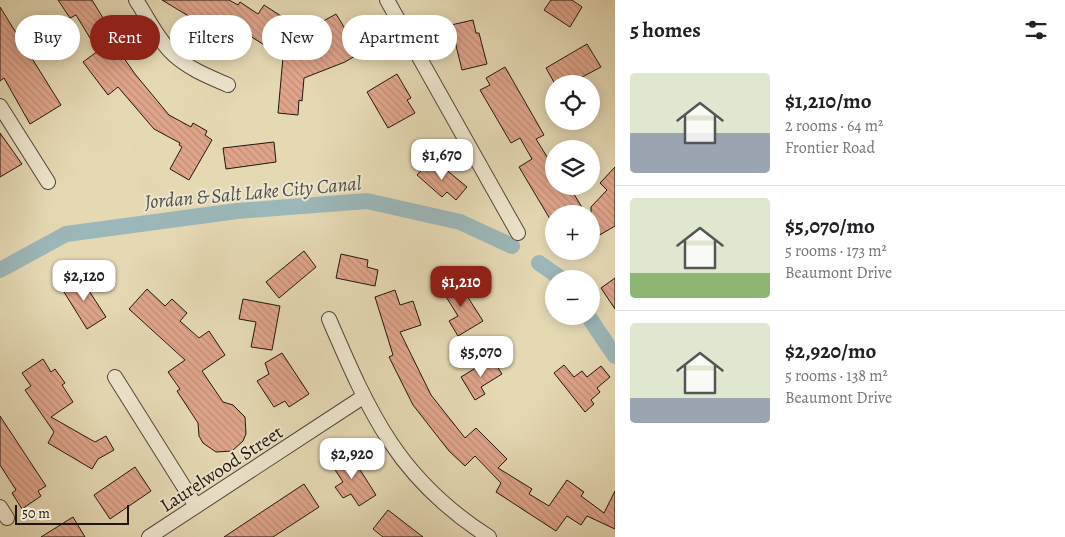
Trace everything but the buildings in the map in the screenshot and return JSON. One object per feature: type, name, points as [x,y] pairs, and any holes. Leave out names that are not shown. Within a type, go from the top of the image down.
[{"type":"street","points":[[136,0],[162,41],[174,55],[195,70],[228,85]]},
{"type":"street","points":[[387,0],[518,233]]},
{"type":"street","points":[[0,106],[48,182]]},
{"type":"street","points":[[329,319],[363,397],[392,446],[418,478],[464,521],[489,537]]},
{"type":"street","points":[[115,377],[196,506]]},
{"type":"street","name":"Laurelwood Street","points":[[149,537],[363,397]]},
{"type":"waterway","name":"Jordan & Salt Lake City Canal","points":[[0,270],[66,234],[237,211],[367,201],[460,222],[512,246]]},
{"type":"waterway","name":"Jordan & Salt Lake City Canal","points":[[539,263],[549,270]]},
{"type":"waterway","name":"Jordan & Salt Lake City Canal","points":[[594,325],[615,356]]}]
